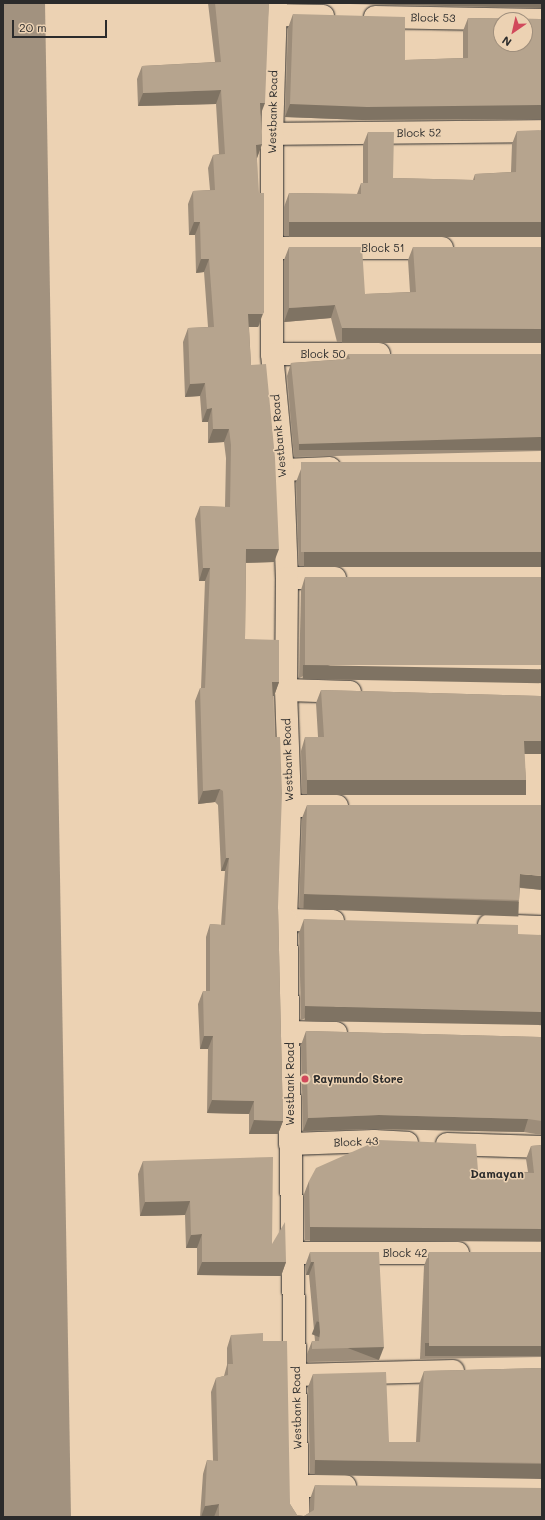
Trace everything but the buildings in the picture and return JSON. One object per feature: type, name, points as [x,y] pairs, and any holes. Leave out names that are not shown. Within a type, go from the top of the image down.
[{"type":"street","name":"Block 53","points":[[276,9],[350,17],[542,20]]},
{"type":"street","name":"Westbank Road","points":[[276,9],[272,134],[272,354],[283,470],[287,578],[286,690],[290,806],[286,920],[292,1253],[297,1375],[298,1517]]},
{"type":"street","name":"Block 52","points":[[272,134],[542,131]]},
{"type":"street","name":"Block 51","points":[[272,248],[463,248]]},
{"type":"street","name":"Block 50","points":[[272,354],[399,354]]},
{"type":"street","points":[[283,470],[350,468]]},
{"type":"street","points":[[287,578],[358,578]]},
{"type":"street","points":[[286,690],[372,692]]},
{"type":"street","points":[[290,806],[360,806]]},
{"type":"street","points":[[286,920],[351,922]]},
{"type":"street","points":[[470,925],[542,927]]},
{"type":"street","points":[[289,1032],[355,1033]]},
{"type":"street","name":"Block 43","points":[[290,1144],[374,1140],[542,1147]]},
{"type":"street","name":"Block 42","points":[[292,1253],[479,1253]]},
{"type":"street","points":[[297,1375],[472,1371]]},
{"type":"street","points":[[298,1486],[368,1486]]},
{"type":"shaded area","points":[[3,3],[45,3],[71,1517],[3,1517]]},
{"type":"place","name":"Raymundo Store","points":[[305,1079]]},
{"type":"district","name":"Damayan","points":[[497,1174]]}]
